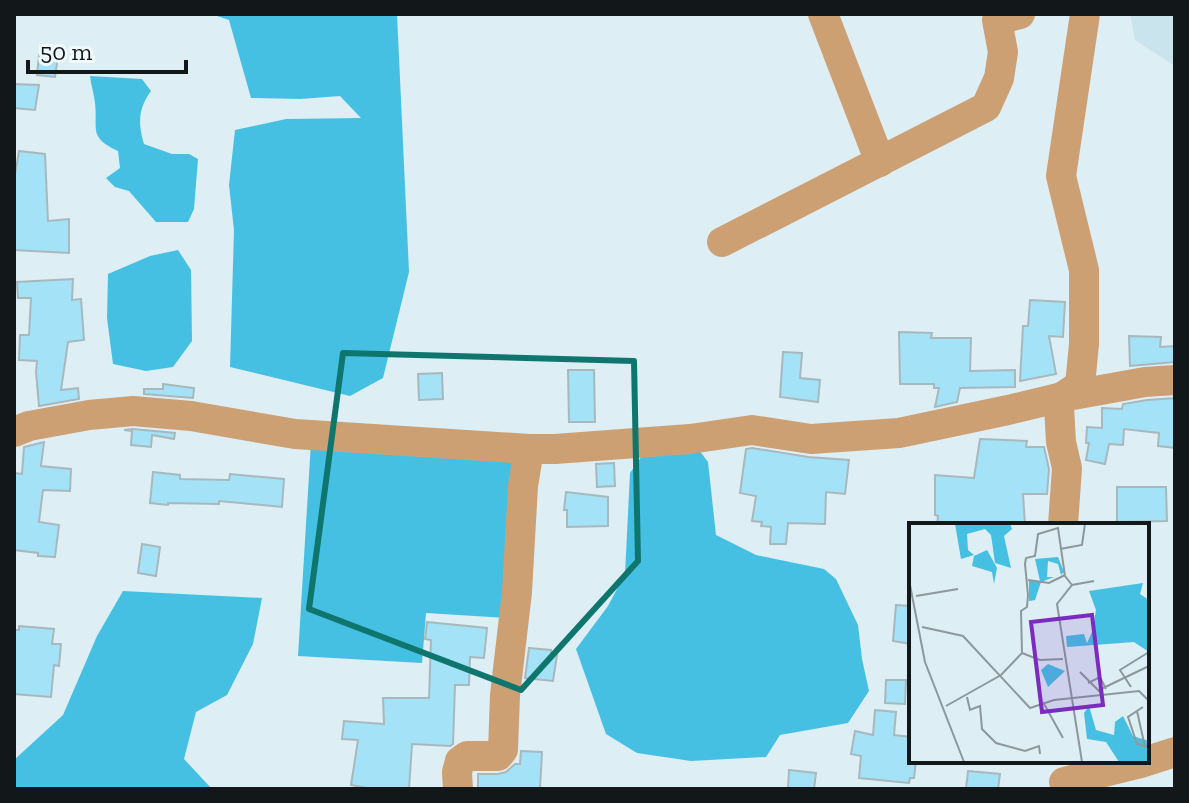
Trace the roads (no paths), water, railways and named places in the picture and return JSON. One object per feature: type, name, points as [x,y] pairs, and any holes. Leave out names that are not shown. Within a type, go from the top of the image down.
[{"type":"street","points":[[823,14],[880,162]]},
{"type":"street","points":[[1063,523],[1067,468],[1059,407],[1062,397],[1080,385],[1084,344],[1084,270],[1061,176],[1085,14]]},
{"type":"street","points":[[722,242],[986,107],[999,78],[1005,16]]},
{"type":"street","points":[[14,432],[29,426],[89,415],[133,411],[203,417],[295,434],[529,449],[690,439],[752,430],[811,439],[899,433],[1062,397],[1145,382],[1175,380]]},
{"type":"street","points":[[458,789],[460,761],[467,756],[498,756],[503,750],[523,486],[529,449]]},
{"type":"street","points":[[1149,760],[1175,752]]},
{"type":"street","points":[[1063,777],[1141,763]]},
{"type":"water","points":[[211,14],[397,14],[409,272],[383,378],[350,396],[230,367],[234,230],[229,185],[235,130],[286,119],[361,118],[340,96],[251,98],[229,20]]},
{"type":"water","points":[[90,76],[142,79],[151,91],[140,116],[144,144],[172,154],[189,154],[198,159],[194,209],[188,222],[156,222],[129,191],[115,187],[106,178],[120,168],[118,151],[102,141],[96,132]]},
{"type":"water","points":[[178,250],[191,270],[192,341],[173,367],[146,371],[113,364],[107,318],[108,274],[150,256]]},
{"type":"water","points":[[311,442],[517,454],[507,618],[426,613],[422,663],[298,656]]},
{"type":"water","points":[[693,442],[708,462],[716,535],[756,555],[824,569],[836,579],[858,625],[869,691],[848,723],[780,735],[766,757],[691,761],[637,753],[606,734],[576,649],[608,606],[625,574],[630,473],[648,447]]},
{"type":"water","points":[[123,591],[262,598],[253,644],[227,695],[196,712],[184,759],[212,789],[14,789],[14,760],[63,715],[97,636]]}]
